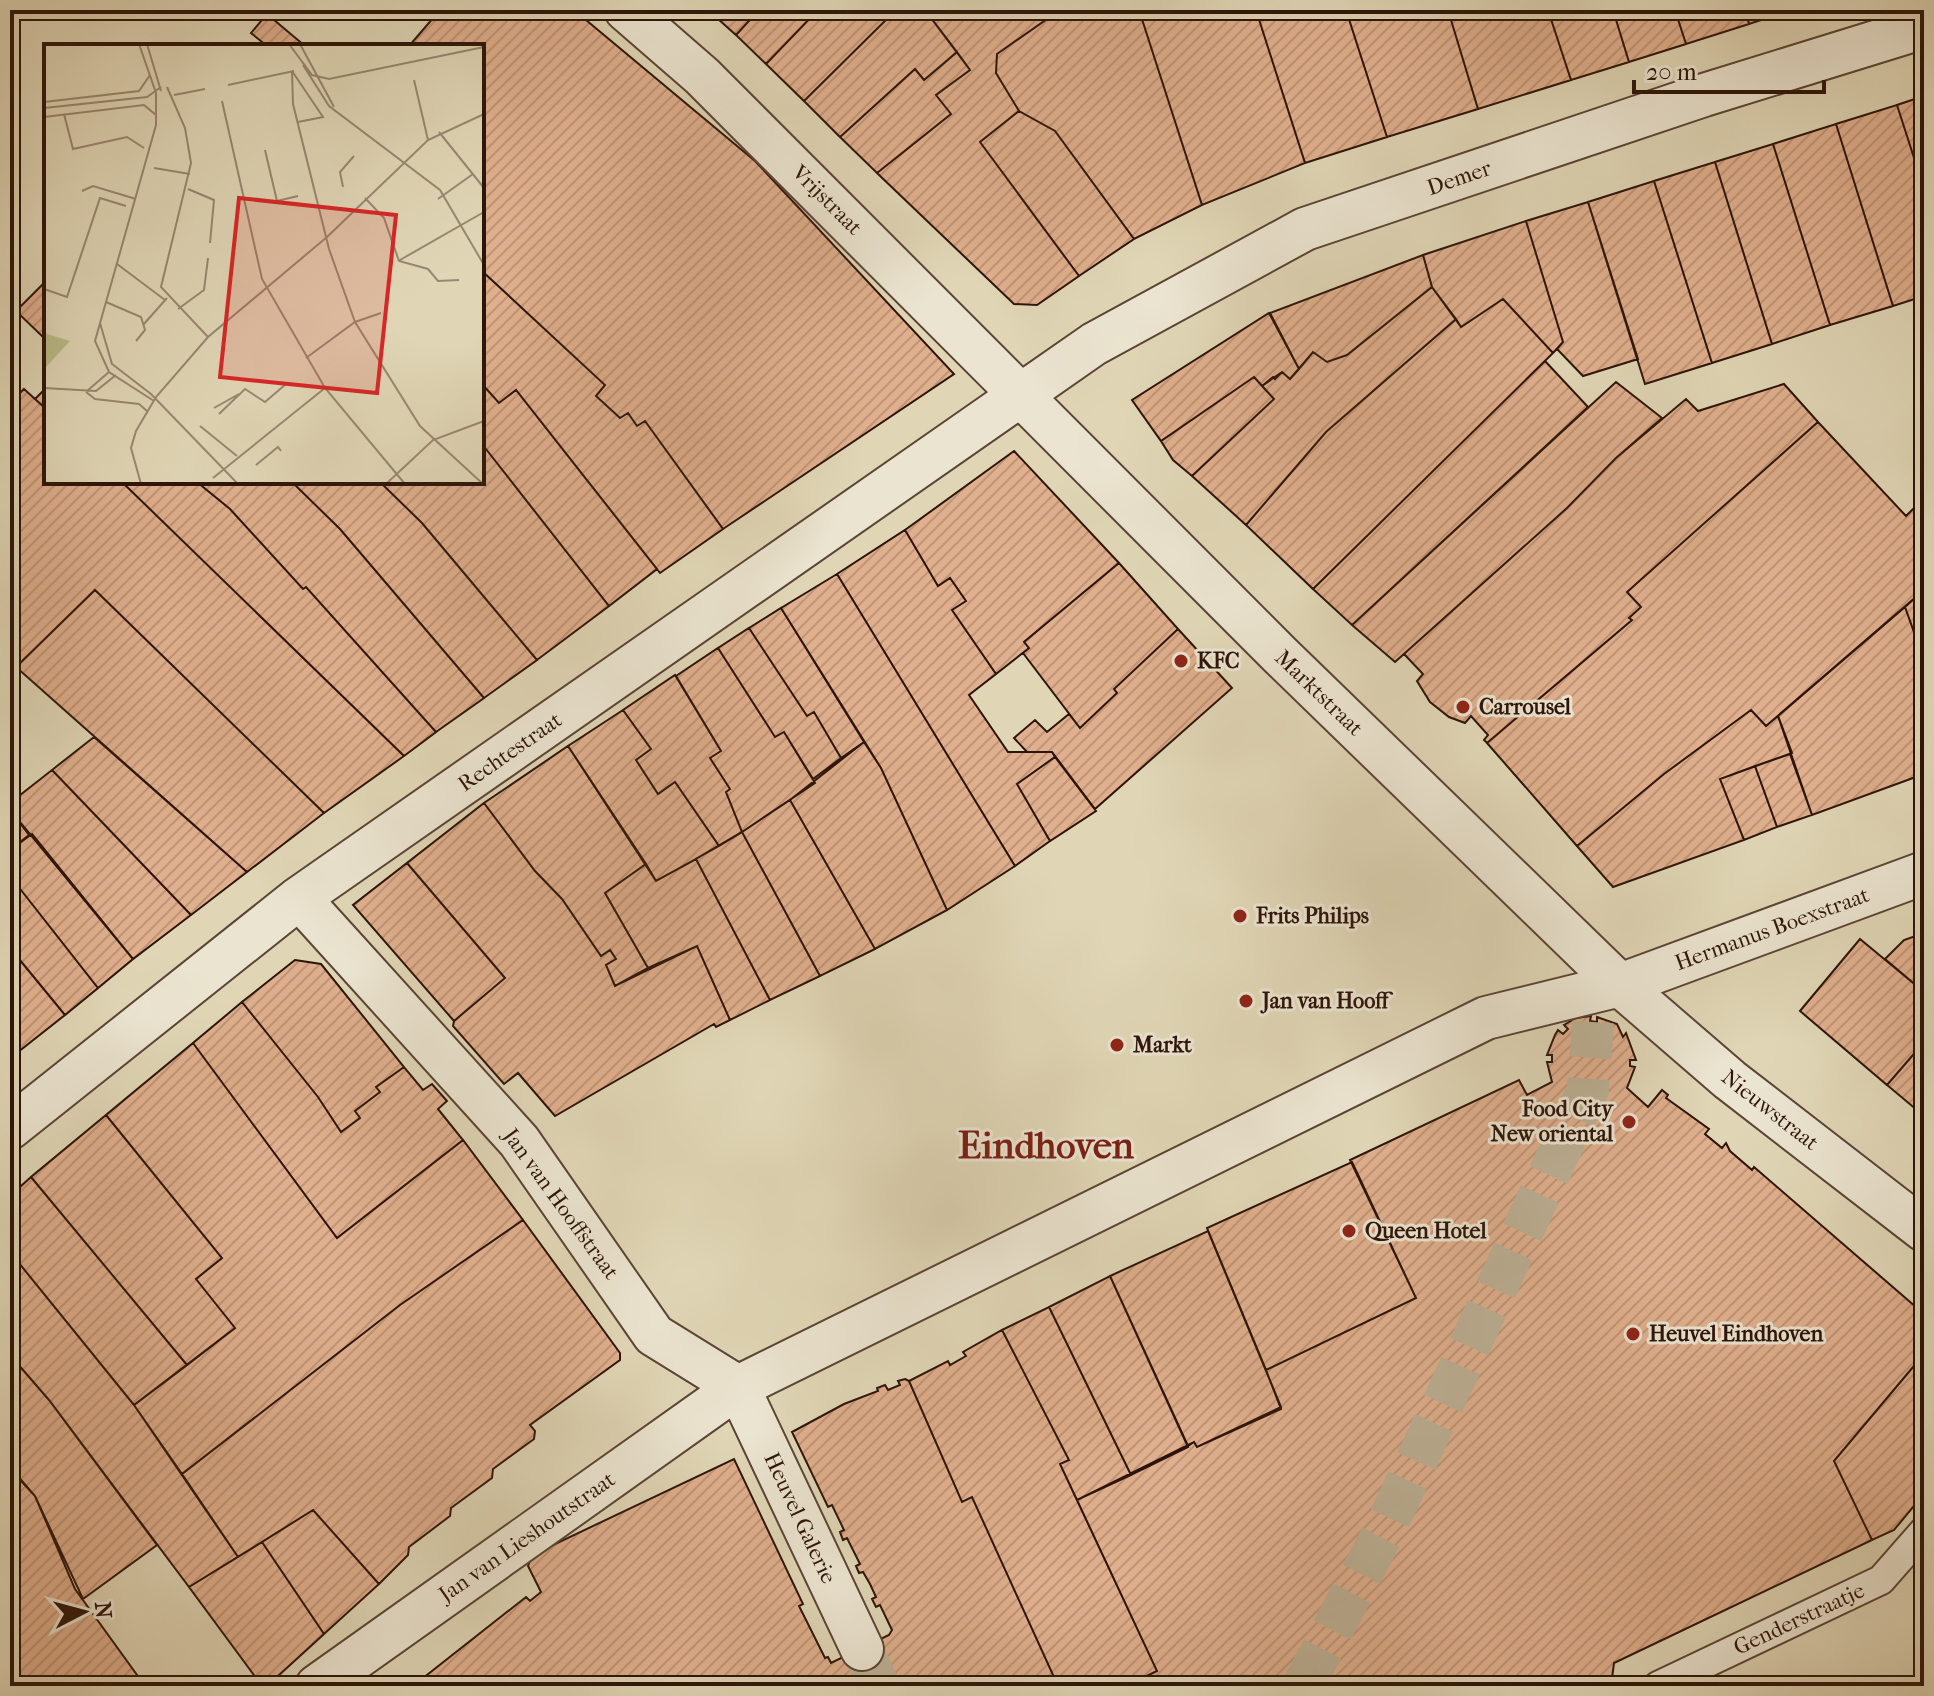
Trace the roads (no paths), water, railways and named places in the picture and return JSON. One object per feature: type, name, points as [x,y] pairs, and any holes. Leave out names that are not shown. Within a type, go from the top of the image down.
[{"type":"street","name":"Vrijstraat","points":[[626,10],[702,76],[1024,395]]},
{"type":"street","name":"Demer","points":[[1024,395],[1094,344],[1305,229],[1704,95],[1924,27]]},
{"type":"street","name":"Rechtestraat","points":[[10,1128],[299,898],[1024,395]]},
{"type":"street","name":"Marktstraat","points":[[1024,395],[1280,655],[1620,985]]},
{"type":"street","name":"Hermanus Boexstraat","points":[[1620,985],[1924,873]]},
{"type":"street","name":"Jan van Hooffstraat","points":[[299,898],[519,1141],[654,1335],[738,1387]]},
{"type":"street","points":[[1593,1022],[1594,1014],[1620,985]]},
{"type":"street","points":[[738,1387],[1486,1018],[1620,985]]},
{"type":"street","name":"Nieuwstraat","points":[[1620,985],[1730,1080],[1924,1230]]},
{"type":"street","name":"Heuvel Galerie","points":[[738,1387],[862,1649]]},
{"type":"street","name":"Jan van Lieshoutstraat","points":[[317,1686],[738,1387]]},
{"type":"lane","name":"Genderstraatje","points":[[1658,1686],[1881,1580],[1924,1531]]},
{"type":"tunnel","points":[[1303,1686],[1384,1531],[1588,1090],[1593,1022]]},
{"type":"tunnel","points":[[862,1649],[879,1686]]},
{"type":"place","name":"KFC","points":[[1181,661]]},
{"type":"place","name":"Carrousel","points":[[1463,707]]},
{"type":"place","name":"Frits Philips","points":[[1240,916]]},
{"type":"place","name":"Jan van Hooff","points":[[1246,1001]]},
{"type":"place","name":"Markt","points":[[1117,1045]]},
{"type":"place","name":"Food City New oriental","points":[[1629,1122]]},
{"type":"place","name":"Queen Hotel","points":[[1349,1231]]},
{"type":"place","name":"Heuvel Eindhoven","points":[[1633,1334]]},
{"type":"district","name":"Eindhoven","points":[[1046,1145]]}]
